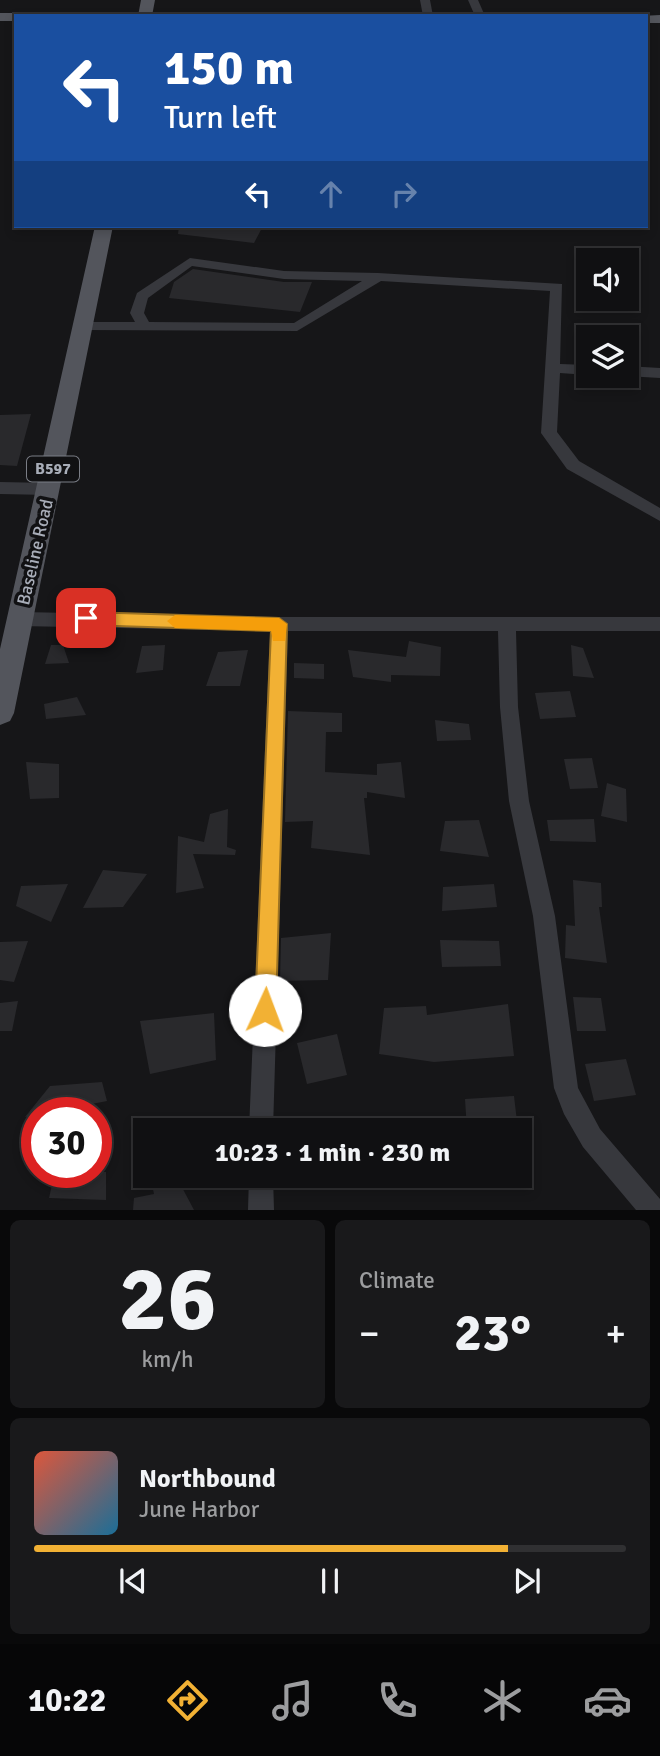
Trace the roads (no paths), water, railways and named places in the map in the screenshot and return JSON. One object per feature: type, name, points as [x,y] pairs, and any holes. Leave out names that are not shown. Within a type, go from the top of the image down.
[{"type":"main road","name":"Baseline Road","points":[[0,711],[5,657],[20,619],[104,228]]},
{"type":"street","points":[[144,326],[137,313],[142,296],[190,262],[224,269],[303,278],[377,277],[557,287],[549,433],[573,465],[660,515]]},
{"type":"street","points":[[83,326],[297,327],[377,277]]},
{"type":"street","points":[[552,368],[576,369]]},
{"type":"street","points":[[639,372],[660,373]]},
{"type":"street","points":[[0,488],[49,489]]},
{"type":"street","points":[[20,619],[279,624],[660,624]]},
{"type":"street","points":[[261,1118],[279,624]]},
{"type":"street","points":[[508,624],[509,707],[519,801],[544,916],[566,1088],[573,1111],[595,1142],[653,1210]]},
{"type":"street","points":[[261,1188],[261,1210]]}]
